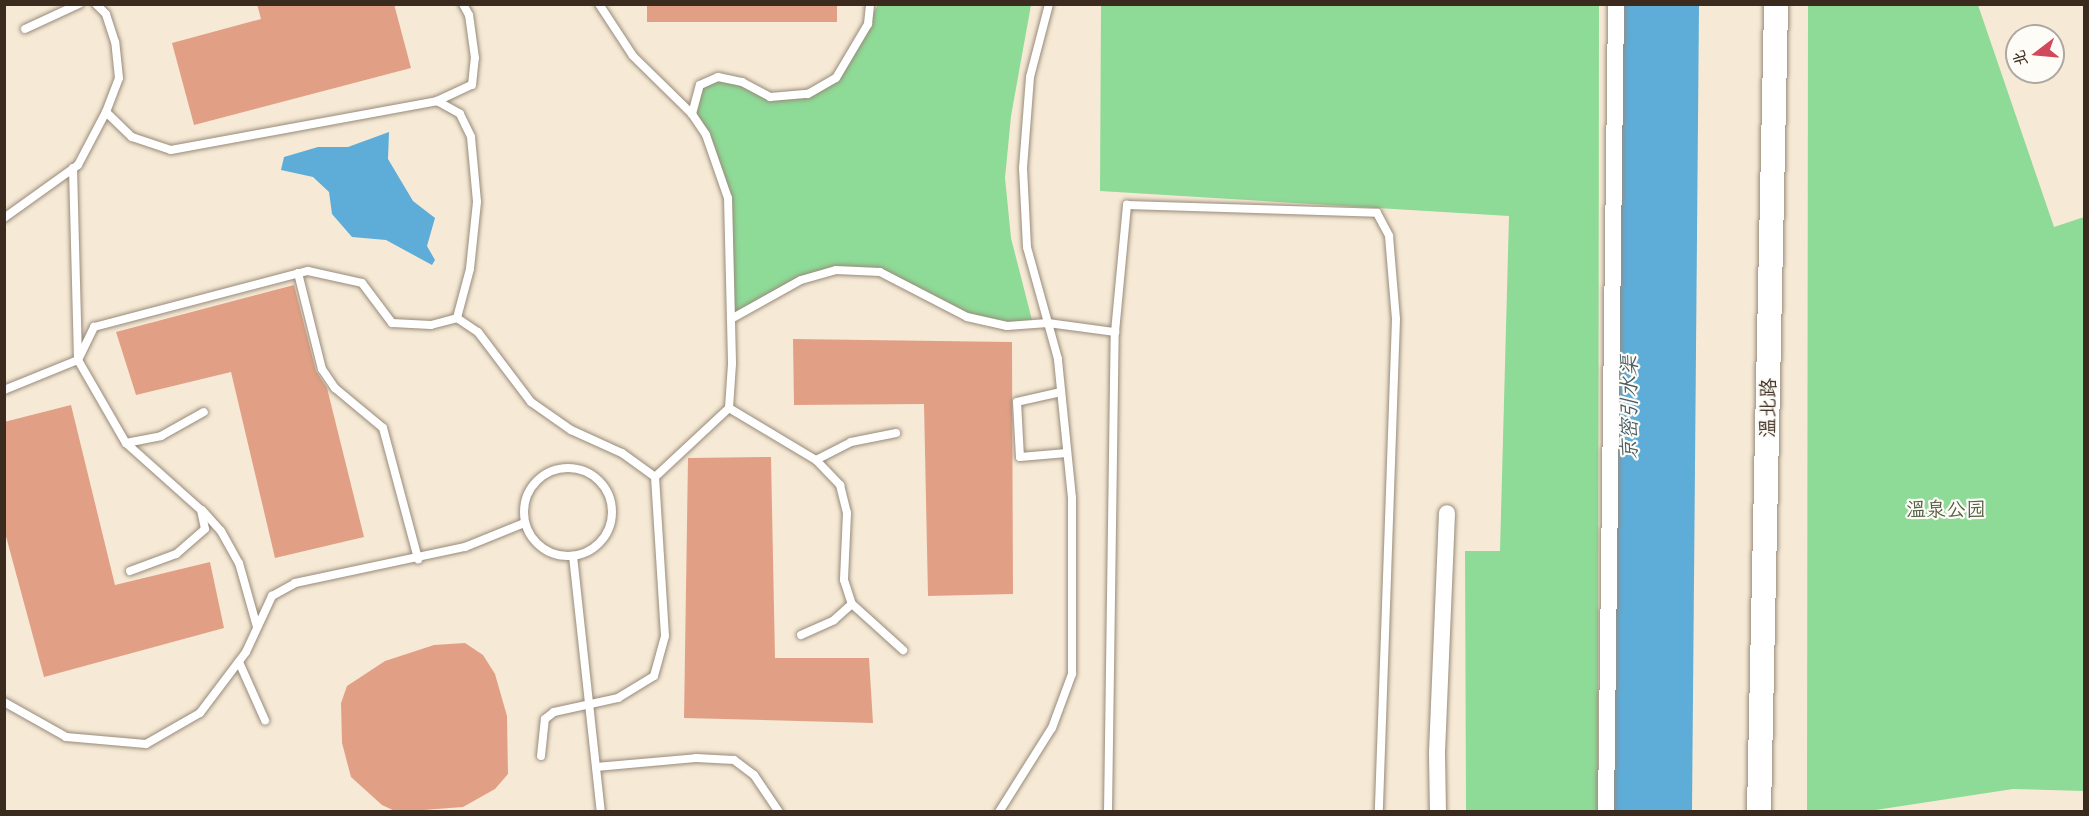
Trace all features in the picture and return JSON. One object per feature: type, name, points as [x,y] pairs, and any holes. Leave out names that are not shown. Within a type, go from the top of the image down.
[{"type":"main road","name":"温北路","points":[[1759,812],[1776,4]]},
{"type":"street","points":[[1606,812],[1616,4]]},
{"type":"street","points":[[1438,812],[1437,752],[1447,513]]},
{"type":"lane","points":[[25,29],[79,4]]},
{"type":"lane","points":[[4,218],[73,168],[106,112],[119,78],[116,42],[106,14],[96,4]]},
{"type":"lane","points":[[106,112],[132,138],[171,150],[437,101],[472,85],[475,58],[469,15],[463,4]]},
{"type":"lane","points":[[599,4],[633,56],[692,114],[706,135],[728,198],[731,319],[729,408],[655,477]]},
{"type":"lane","points":[[692,114],[700,85],[718,76],[742,82],[770,97],[808,94],[836,78],[868,24],[870,4]]},
{"type":"lane","points":[[999,812],[1052,728],[1072,674],[1072,498],[1061,392],[1048,323],[1027,246],[1023,168],[1030,77],[1049,4]]},
{"type":"lane","points":[[437,101],[460,114],[471,137],[477,202],[471,269],[457,318]]},
{"type":"lane","points":[[73,168],[78,360],[126,443],[201,510],[221,531],[239,563],[257,627]]},
{"type":"lane","points":[[1108,812],[1115,332],[1127,205],[1377,213],[1389,236],[1394,262],[1396,319],[1379,812]]},
{"type":"lane","points":[[731,319],[801,280],[836,270],[880,272],[967,317],[1007,326],[1048,323],[1115,332]]},
{"type":"lane","points":[[4,390],[78,360],[94,327],[308,271],[362,283],[392,323],[431,325],[457,318],[478,332],[531,402],[571,430],[622,453],[655,477]]},
{"type":"lane","points":[[298,273],[322,369],[335,388],[383,428],[418,559]]},
{"type":"lane","points":[[1061,392],[1017,402],[1020,458],[1067,453]]},
{"type":"lane","points":[[729,408],[816,460],[840,485],[847,513],[844,580],[852,604],[903,650]]},
{"type":"lane","points":[[126,443],[161,436],[204,412]]},
{"type":"lane","points":[[816,460],[851,442],[896,433]]},
{"type":"lane","points":[[567,467],[595,477],[611,502],[608,531],[600,543],[573,556],[547,551],[536,543],[524,523],[524,503],[539,478],[567,467]]},
{"type":"lane","points":[[541,756],[545,719],[554,712],[590,707],[618,698],[654,676],[665,636],[655,477]]},
{"type":"lane","points":[[130,571],[176,554],[205,529],[201,510]]},
{"type":"lane","points":[[4,702],[66,737],[146,744],[200,713],[239,662],[272,596],[295,583],[418,559],[465,547],[524,523]]},
{"type":"lane","points":[[573,556],[601,812]]},
{"type":"lane","points":[[801,635],[834,620],[852,604]]},
{"type":"lane","points":[[239,662],[265,720]]},
{"type":"lane","points":[[596,767],[696,758],[734,760],[754,775],[779,812]]},
{"type":"green space","points":[[878,5],[1031,5],[1011,116],[1005,178],[1011,238],[1033,324],[1007,326],[967,317],[880,272],[836,270],[801,280],[731,319],[728,198],[706,135],[692,114],[700,85],[718,77],[770,97],[808,94],[836,77]]},
{"type":"green space","points":[[1101,5],[1599,5],[1598,811],[1466,811],[1465,551],[1500,551],[1509,216],[1100,191]]},
{"type":"green space","name":"温泉公园","points":[[1808,5],[1978,5],[2054,227],[2084,217],[2084,791],[2013,789],[1869,811],[1807,811]]},
{"type":"water","name":"京密引水渠","points":[[1621,5],[1699,5],[1692,811],[1611,812]]},
{"type":"water","points":[[389,132],[388,159],[413,201],[435,218],[427,246],[435,260],[432,265],[386,240],[352,237],[332,214],[329,192],[313,177],[281,170],[284,157],[318,147],[348,147]]},
{"type":"building","points":[[257,4],[394,4],[411,68],[194,125],[172,43],[261,19]]},
{"type":"building","points":[[647,4],[837,4],[837,22],[647,22]]},
{"type":"building","points":[[294,285],[316,371],[327,388],[364,537],[275,558],[231,372],[136,395],[116,332]]},
{"type":"building","points":[[793,339],[1012,342],[1013,594],[928,596],[924,404],[794,405]]},
{"type":"building","points":[[71,405],[115,585],[210,562],[224,628],[44,677],[4,529],[4,422]]},
{"type":"building","points":[[771,457],[775,658],[869,658],[873,723],[684,718],[688,458]]},
{"type":"building","points":[[465,643],[483,655],[495,674],[507,716],[508,774],[495,789],[463,807],[397,812],[382,805],[351,777],[342,743],[341,703],[347,686],[385,661],[434,645]]}]
